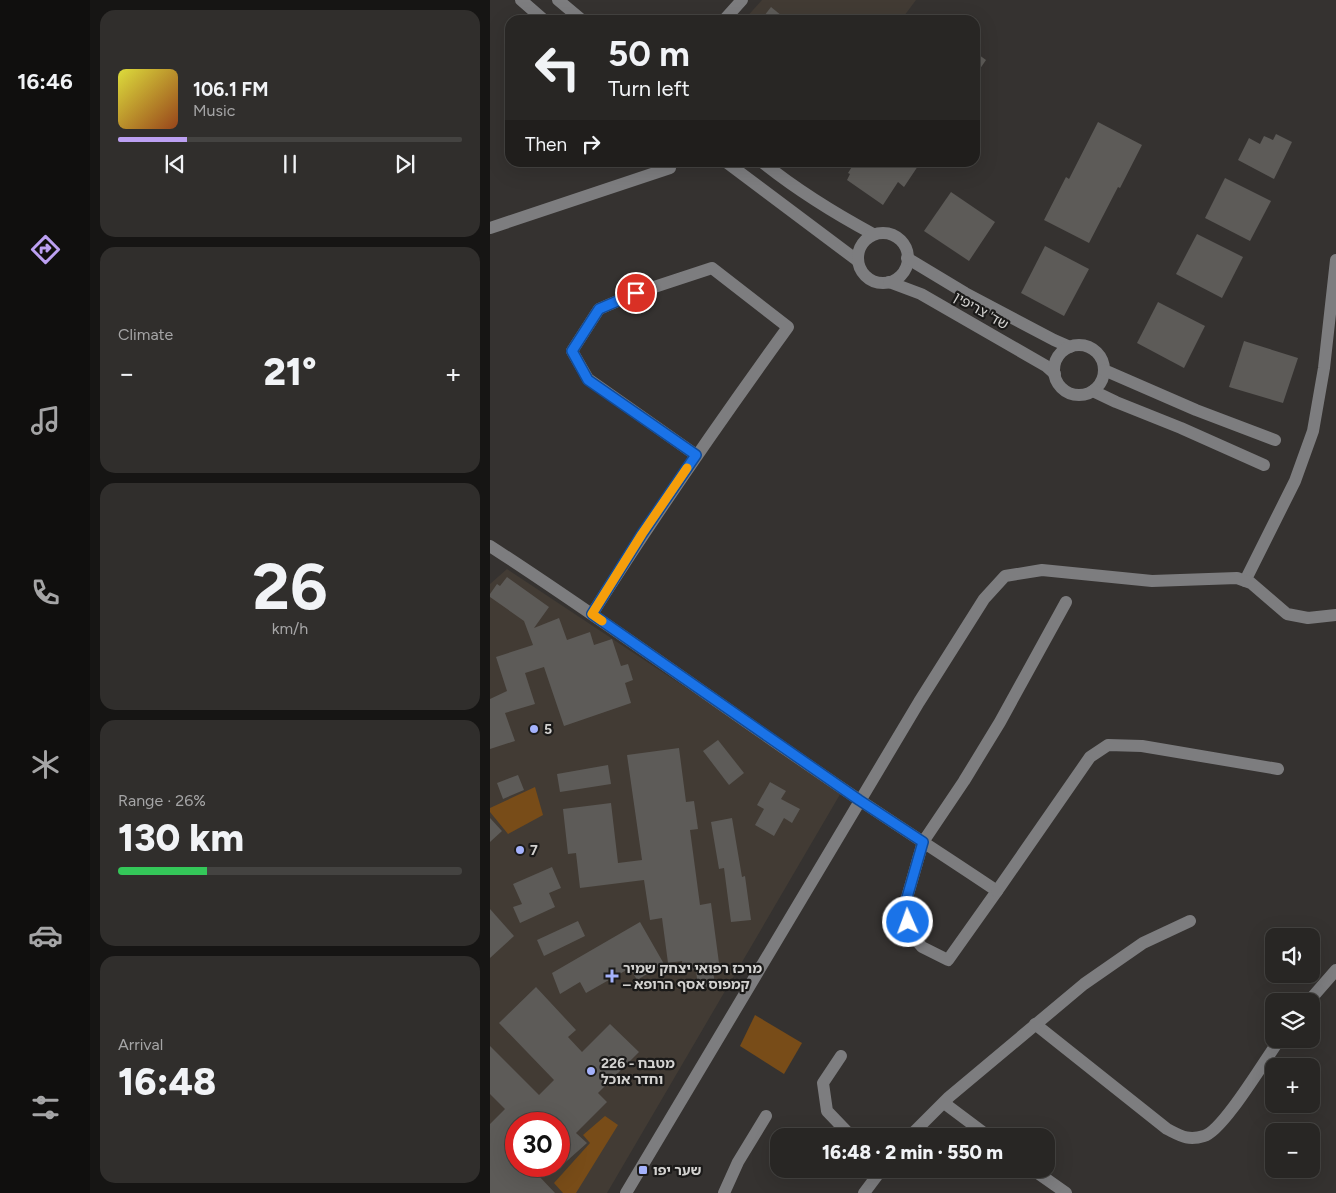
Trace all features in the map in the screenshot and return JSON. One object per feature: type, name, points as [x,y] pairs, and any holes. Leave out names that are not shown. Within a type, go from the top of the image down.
[{"type":"street","points":[[521,0],[538,15]]},
{"type":"street","points":[[558,0],[576,15]]},
{"type":"street","points":[[728,15],[742,0]]},
{"type":"street","points":[[733,167],[858,262]]},
{"type":"street","points":[[768,167],[791,185],[836,215],[873,234]]},
{"type":"street","points":[[490,228],[670,168]]},
{"type":"street","points":[[882,232],[897,237],[903,243],[906,250],[906,266],[902,273],[889,282],[881,283],[872,280],[865,276],[860,269],[858,253],[861,245],[873,234],[882,232]]},
{"type":"street","name":"שד' צריפין","points":[[907,258],[965,293],[1054,340],[1070,346]]},
{"type":"street","points":[[1245,581],[1295,481],[1313,431],[1324,368],[1336,260]]},
{"type":"street","points":[[592,614],[642,534],[788,327],[712,268],[636,293],[599,309],[572,351],[588,380],[696,455]]},
{"type":"street","name":"שד' צריפין","points":[[889,282],[920,294],[1046,366],[1054,374]]},
{"type":"street","points":[[1078,345],[1094,349],[1100,355],[1104,370],[1103,378],[1093,391],[1077,395],[1069,393],[1062,388],[1054,374],[1058,357],[1070,346],[1078,345]]},
{"type":"street","points":[[1104,370],[1196,410],[1275,440]]},
{"type":"street","points":[[1093,391],[1264,465]]},
{"type":"street","points":[[490,546],[592,614],[859,800],[998,891]]},
{"type":"street","points":[[626,1193],[918,702],[984,600],[1005,576],[1042,570],[1152,581],[1237,578],[1251,584],[1287,614],[1308,618],[1336,616]]},
{"type":"street","points":[[1066,602],[1000,722],[964,781],[923,842],[906,901],[908,922],[922,947],[948,960],[1090,757],[1108,745],[1142,746],[1278,770]]},
{"type":"street","points":[[918,1128],[944,1103],[1084,984],[1143,943],[1190,921]]},
{"type":"street","points":[[1316,993],[1336,970]]},
{"type":"street","points":[[1035,1024],[1167,1129],[1185,1139],[1205,1136],[1214,1131],[1274,1048]]},
{"type":"street","points":[[841,1056],[823,1083],[826,1111],[843,1128]]},
{"type":"street","points":[[944,1103],[977,1128]]},
{"type":"street","points":[[724,1193],[738,1162],[766,1116]]},
{"type":"street","points":[[864,1193],[875,1178]]},
{"type":"street","points":[[1043,1178],[1059,1191]]},
{"type":"shaded area","points":[[762,0],[916,0],[905,15],[748,15]]},
{"type":"shaded area","name":"מרכז רפואי יצחק שמיר – קמפוס אסף הרופא","points":[[507,569],[842,791],[607,1193],[490,1193],[490,584]]},
{"type":"shaded area","points":[[535,787],[543,815],[508,834],[490,812],[490,808]]},
{"type":"shaded area","points":[[755,1015],[802,1043],[784,1074],[740,1046]]},
{"type":"shaded area","points":[[605,1116],[618,1125],[576,1193],[563,1193],[554,1183],[559,1177],[570,1177],[570,1165],[590,1143],[583,1135]]},
{"type":"building","points":[[771,7],[781,15],[765,15]]},
{"type":"building","points":[[980,56],[986,60],[980,69]]},
{"type":"building","points":[[1098,122],[1142,145],[1089,243],[1044,220],[1066,177],[1069,179]]},
{"type":"building","points":[[1276,134],[1292,142],[1274,179],[1238,160],[1249,138],[1260,144],[1264,136],[1273,140]]},
{"type":"building","points":[[852,167],[917,167],[904,187],[898,182],[883,205],[847,180],[850,174],[848,173]]},
{"type":"building","points":[[1225,178],[1271,201],[1250,241],[1205,218]]},
{"type":"building","points":[[951,192],[995,222],[969,261],[924,231]]},
{"type":"building","points":[[1197,234],[1243,257],[1222,298],[1176,274]]},
{"type":"building","points":[[1045,246],[1089,269],[1064,316],[1021,293]]},
{"type":"building","points":[[1158,302],[1205,326],[1184,368],[1137,343]]},
{"type":"building","points":[[1244,341],[1298,358],[1283,403],[1229,387]]},
{"type":"building","points":[[507,577],[549,607],[534,628],[559,618],[567,640],[590,632],[594,645],[612,639],[621,666],[628,664],[633,680],[625,683],[631,703],[564,726],[544,667],[525,673],[535,704],[505,713],[515,741],[490,749],[490,699],[507,691],[496,657],[533,645],[524,621],[490,597],[497,584],[500,586]]},
{"type":"building","points":[[718,740],[744,773],[729,785],[703,751]]},
{"type":"building","points":[[679,748],[686,802],[694,801],[698,829],[690,830],[700,905],[711,903],[719,963],[712,963],[715,985],[698,988],[696,970],[684,971],[682,961],[668,963],[662,918],[650,920],[644,880],[580,888],[576,853],[568,854],[563,809],[611,803],[618,863],[642,860],[627,755]]},
{"type":"building","points":[[608,765],[611,784],[560,792],[557,774]]},
{"type":"building","points":[[518,775],[524,790],[503,799],[497,783]]},
{"type":"building","points":[[770,782],[786,791],[781,799],[800,809],[792,823],[784,818],[774,836],[755,825],[764,809],[757,805]]},
{"type":"building","points":[[490,818],[502,831],[490,842]]},
{"type":"building","points":[[732,818],[742,877],[745,876],[751,920],[731,922],[724,868],[719,869],[711,822]]},
{"type":"building","points":[[552,867],[561,888],[549,893],[555,907],[520,923],[513,907],[522,904],[513,884]]},
{"type":"building","points":[[490,909],[514,936],[490,958]]},
{"type":"building","points":[[578,921],[585,936],[544,956],[537,940]]},
{"type":"building","points":[[640,922],[664,964],[637,980],[630,968],[586,993],[580,982],[560,994],[552,973]]},
{"type":"building","points":[[536,987],[576,1030],[568,1037],[582,1052],[610,1024],[639,1052],[598,1093],[607,1102],[576,1133],[587,1143],[570,1158],[570,1112],[505,1112],[505,1177],[540,1177],[555,1193],[490,1193],[490,1124],[505,1109],[490,1094],[490,1046],[539,1095],[554,1080],[499,1023]]},
{"type":"slow traffic","points":[[602,621],[592,614],[642,534],[687,468]]},
{"type":"place","name":"5","points":[[534,729]]},
{"type":"place","name":"7","points":[[520,850]]},
{"type":"place","name":"מרכז רפואי יצחק שמיר – קמפוס אסף הרופא","points":[[612,976]]},
{"type":"place","name":"226 - מטבח וחדר אוכל","points":[[591,1071]]},
{"type":"place","name":"שער יפו","points":[[643,1170]]},
{"type":"route","points":[[636,293],[599,309],[572,351],[588,380],[696,455],[642,534],[592,614],[859,800],[923,842],[906,901],[908,922]]}]
